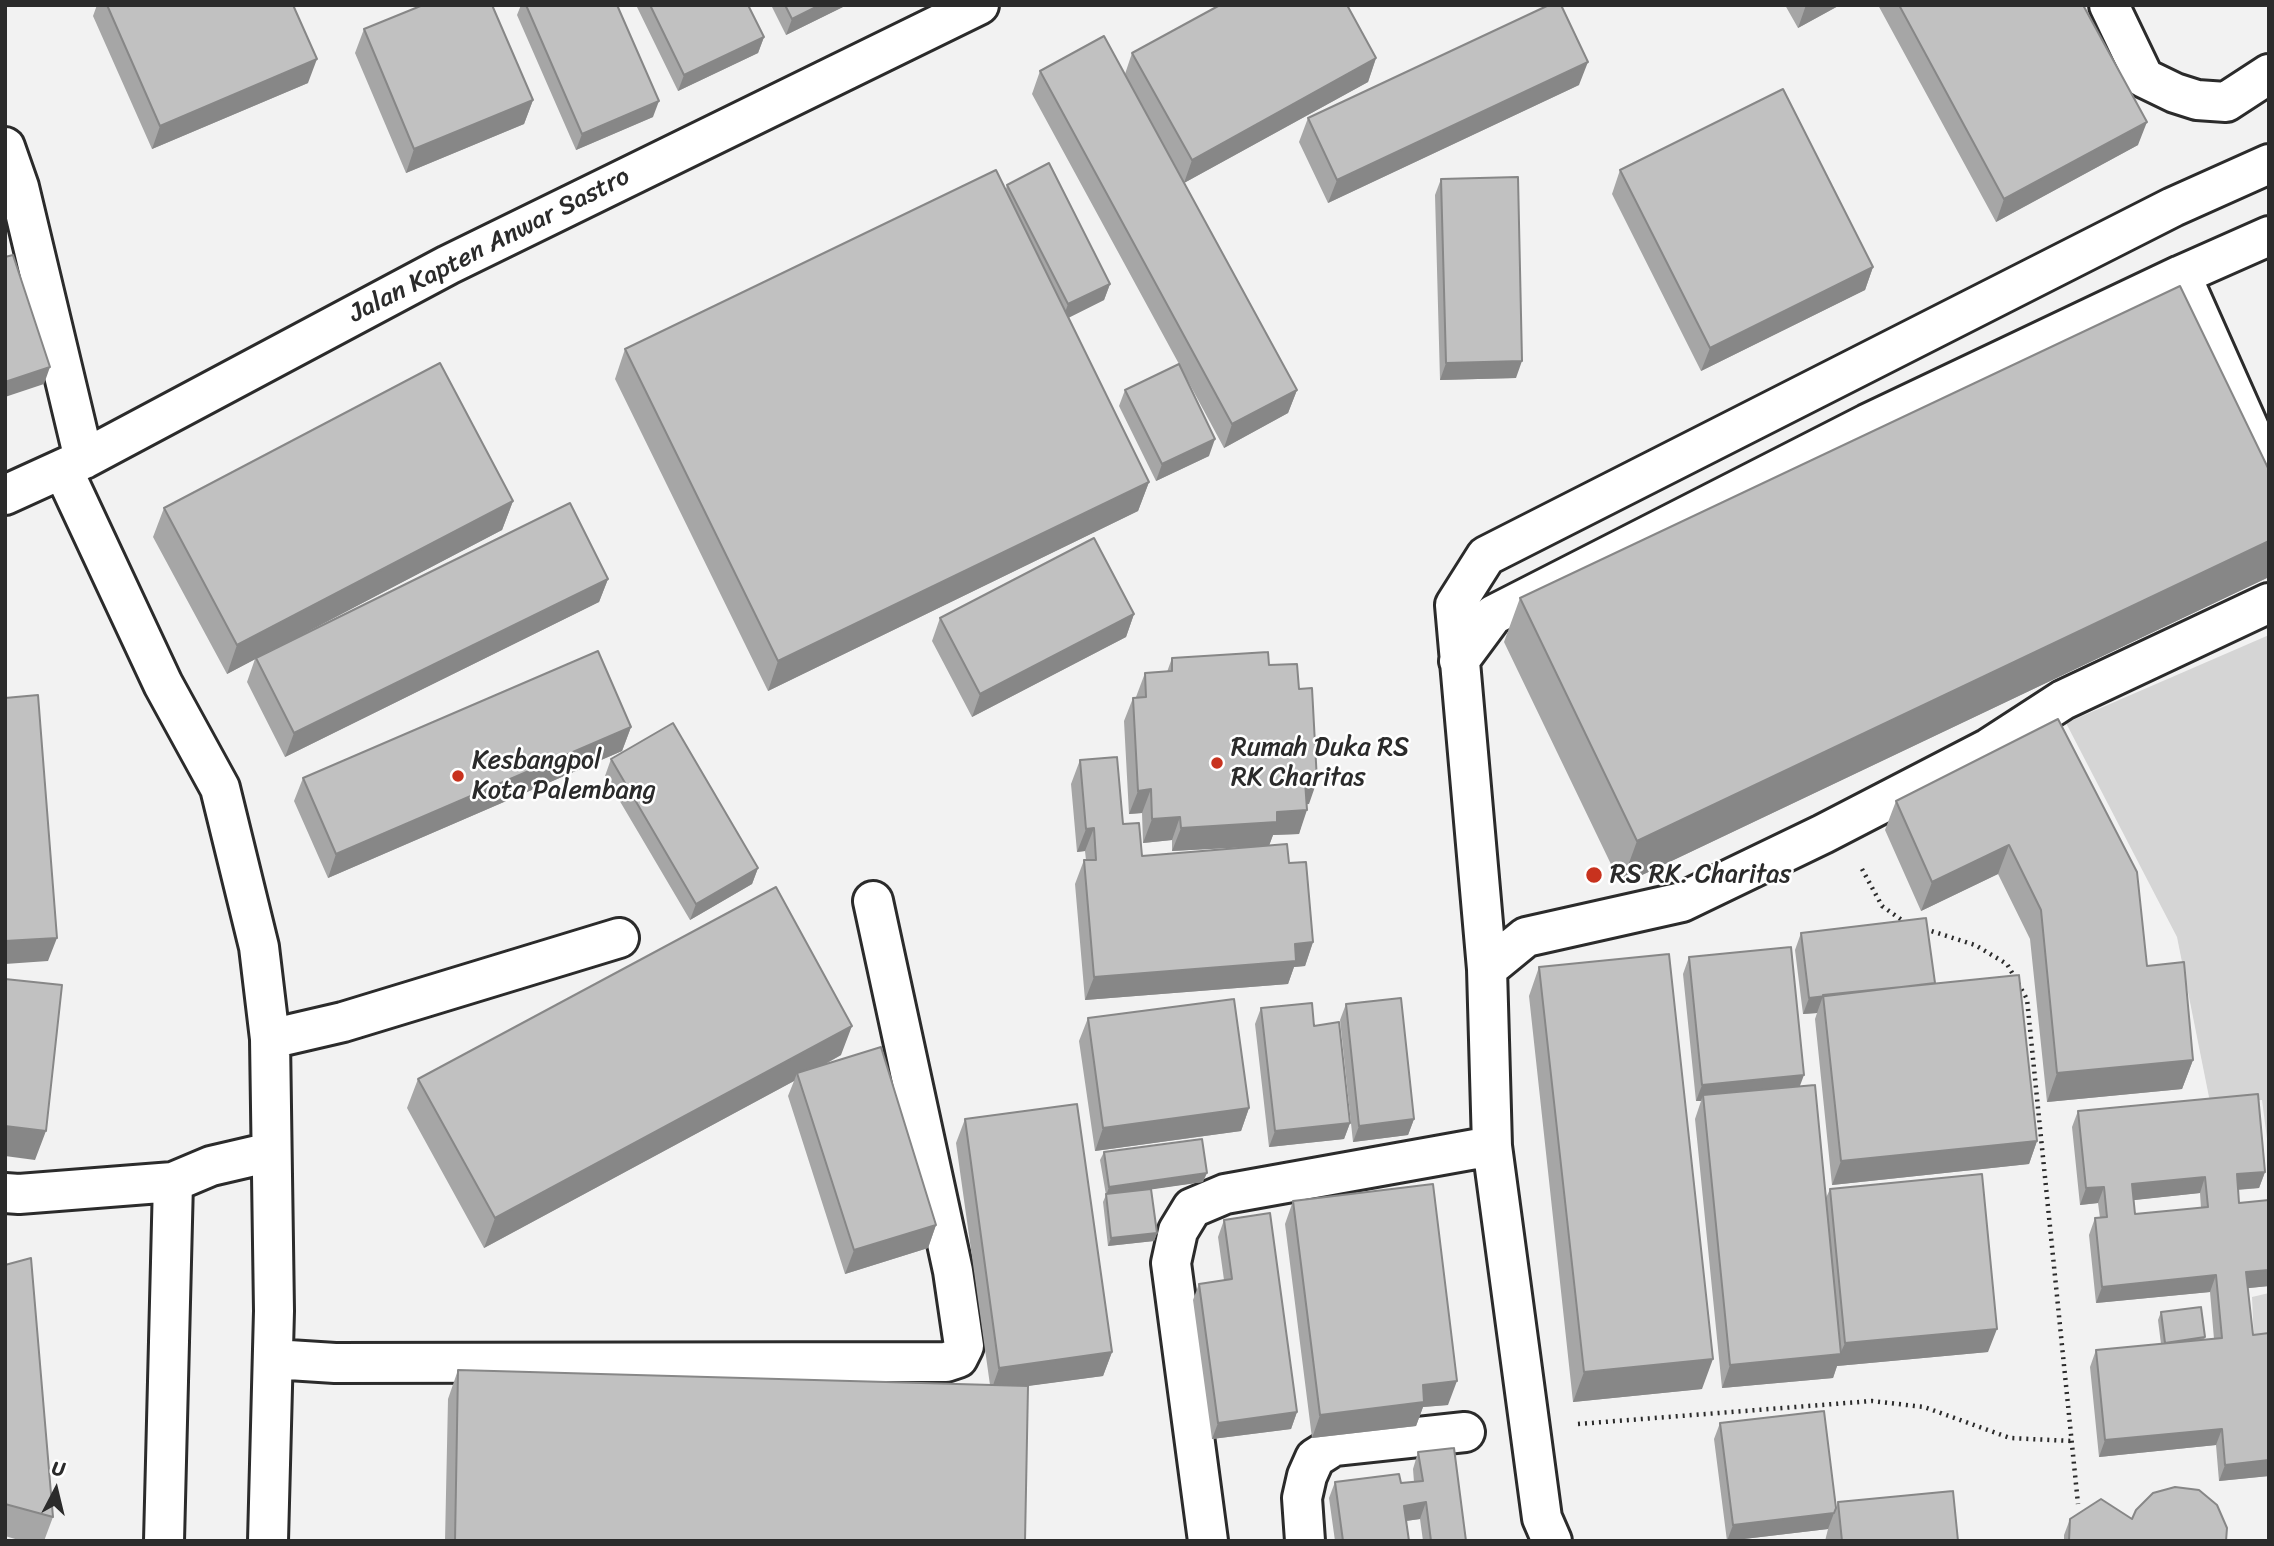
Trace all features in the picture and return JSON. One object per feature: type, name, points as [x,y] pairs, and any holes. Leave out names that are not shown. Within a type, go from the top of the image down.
[{"type":"street","name":"Jalan Kapten Anwar Sastro","points":[[5,495],[74,465],[448,265],[935,15],[979,5]]},
{"type":"street","points":[[2109,5],[2144,78],[2175,93],[2197,100],[2226,102],[2269,74]]},
{"type":"street","points":[[5,147],[19,187],[74,465],[163,684],[220,788],[259,947],[270,1039],[273,1359],[268,1541]]},
{"type":"street","points":[[1552,1541],[1542,1518],[1492,1146],[1488,969],[1455,605],[1486,556],[2161,214],[2269,164]]},
{"type":"street","points":[[1459,661],[1493,615],[1867,425],[2181,275],[2269,236]]},
{"type":"street","points":[[2181,275],[2269,473]]},
{"type":"street","points":[[1488,969],[1526,937],[1682,902],[1823,834],[1989,748],[2063,700],[2269,603]]},
{"type":"street","points":[[273,1359],[349,1363],[946,1362],[958,1358],[964,1346],[953,1270],[873,901]]},
{"type":"street","points":[[270,1039],[343,1022],[619,938]]},
{"type":"street","points":[[1208,1541],[1171,1263],[1178,1231],[1192,1208],[1225,1194],[1492,1146]]},
{"type":"street","points":[[5,1194],[173,1182],[211,1166],[271,1152]]},
{"type":"street","points":[[164,1541],[173,1182]]},
{"type":"street","points":[[1306,1541],[1302,1498],[1315,1458],[1334,1447],[1465,1432]]},
{"type":"path","points":[[1859,863],[1882,906],[1906,923],[1975,945],[2007,964],[2028,999],[2078,1504]]},
{"type":"path","points":[[1530,1428],[1872,1401],[1924,1407],[2010,1438],[2071,1441]]},
{"type":"shaded area","points":[[2269,635],[2269,1154],[2262,1100],[2210,1102],[2177,937],[2066,723]]},
{"type":"shaded area","points":[[2269,1293],[2269,1340],[2254,1342],[2252,1297]]},
{"type":"building","points":[[107,5],[293,5],[317,59],[160,126]]},
{"type":"building","points":[[423,5],[492,5],[533,100],[414,149],[364,29]]},
{"type":"building","points":[[526,5],[617,5],[659,101],[582,134]]},
{"type":"building","points":[[650,5],[748,5],[764,37],[684,75]]},
{"type":"building","points":[[785,5],[820,5],[792,19]]},
{"type":"building","points":[[1220,5],[1347,5],[1376,58],[1192,160],[1132,53]]},
{"type":"building","points":[[1549,5],[1561,5],[1588,62],[1337,180],[1308,118]]},
{"type":"building","points":[[1899,5],[2083,5],[2147,122],[2004,199]]},
{"type":"building","points":[[1104,36],[1297,390],[1232,424],[1040,71]]},
{"type":"building","points":[[1783,89],[1873,267],[1710,348],[1620,170]]},
{"type":"building","points":[[1049,163],[1110,284],[1068,304],[1007,185]]},
{"type":"building","points":[[996,170],[1149,482],[778,661],[625,349]]},
{"type":"building","points":[[1518,177],[1522,361],[1446,363],[1441,179]]},
{"type":"building","points":[[13,255],[50,367],[5,382],[5,257]]},
{"type":"building","name":"RS RK. Charitas","points":[[2180,286],[2269,470],[2269,541],[1637,841],[1520,598]]},
{"type":"building","points":[[440,363],[513,501],[237,645],[164,508]]},
{"type":"building","points":[[1179,364],[1215,439],[1162,464],[1125,390]]},
{"type":"building","points":[[570,503],[608,579],[294,733],[256,658]]},
{"type":"building","points":[[1094,538],[1134,614],[980,694],[940,618]]},
{"type":"building","name":"Kesbangpol Kota Palembang","points":[[598,651],[631,727],[336,854],[303,778]]},
{"type":"building","name":"Rumah Duka RS RK Charitas","points":[[1268,652],[1269,665],[1297,664],[1299,689],[1312,688],[1317,781],[1305,781],[1307,810],[1277,812],[1277,822],[1181,828],[1180,817],[1152,819],[1151,789],[1138,791],[1133,698],[1146,697],[1145,673],[1172,671],[1172,658]]},
{"type":"building","points":[[38,695],[57,938],[5,941],[5,698]]},
{"type":"building","points":[[2058,719],[2137,872],[2147,966],[2184,962],[2193,1060],[2057,1073],[2041,910],[2009,845],[1932,882],[1896,801]]},
{"type":"building","points":[[673,723],[758,868],[696,904],[611,759]]},
{"type":"building","points":[[1117,757],[1123,824],[1139,823],[1142,856],[1287,844],[1289,863],[1306,862],[1313,942],[1295,944],[1296,961],[1094,977],[1084,860],[1096,860],[1094,828],[1086,829],[1080,760]]},
{"type":"building","points":[[776,887],[852,1026],[495,1218],[418,1079]]},
{"type":"building","points":[[1926,918],[1935,983],[1809,998],[1801,933]]},
{"type":"building","points":[[1791,947],[1804,1075],[1702,1085],[1689,957]]},
{"type":"building","points":[[1669,954],[1713,1359],[1584,1372],[1539,967]]},
{"type":"building","points":[[2019,975],[2037,1141],[1841,1161],[1823,995]]},
{"type":"building","points":[[5,979],[62,985],[46,1131],[5,1126]]},
{"type":"building","points":[[1401,998],[1414,1119],[1359,1126],[1346,1004]]},
{"type":"building","points":[[1234,999],[1249,1108],[1103,1128],[1088,1018]]},
{"type":"building","points":[[1312,1003],[1314,1026],[1339,1022],[1350,1123],[1275,1131],[1261,1008]]},
{"type":"building","points":[[881,1047],[936,1225],[854,1250],[797,1073]]},
{"type":"building","points":[[1815,1085],[1841,1354],[1730,1365],[1703,1095]]},
{"type":"building","points":[[2258,1094],[2265,1172],[2237,1174],[2239,1203],[2269,1200],[2269,1270],[2246,1272],[2253,1335],[2269,1333],[2269,1460],[2225,1465],[2222,1429],[2105,1440],[2096,1350],[2222,1338],[2216,1275],[2102,1287],[2095,1218],[2107,1217],[2104,1187],[2086,1188],[2078,1111]],"holes":[[[2205,1177],[2208,1207],[2135,1214],[2132,1184]]]},
{"type":"building","points":[[1077,1104],[1112,1352],[999,1368],[965,1119]]},
{"type":"building","points":[[1202,1139],[1207,1173],[1109,1187],[1104,1152]]},
{"type":"building","points":[[1982,1174],[1997,1329],[1845,1343],[1830,1189]]},
{"type":"building","points":[[1433,1184],[1457,1381],[1423,1385],[1424,1402],[1320,1415],[1293,1201]]},
{"type":"building","points":[[1151,1189],[1157,1233],[1111,1238],[1106,1194]]},
{"type":"building","points":[[1270,1213],[1297,1412],[1218,1423],[1199,1284],[1232,1279],[1224,1220]]},
{"type":"building","points":[[31,1258],[53,1517],[5,1504],[5,1265]]},
{"type":"building","points":[[2201,1307],[2205,1337],[2165,1343],[2161,1312]]},
{"type":"building","points":[[458,1370],[1028,1386],[1025,1541],[455,1541]]},
{"type":"building","points":[[1824,1411],[1836,1508],[1834,1513],[1733,1525],[1720,1423]]},
{"type":"building","points":[[1454,1448],[1466,1541],[1431,1541],[1426,1502],[1404,1506],[1409,1541],[1343,1541],[1335,1482],[1399,1474],[1401,1483],[1423,1481],[1418,1452]]},
{"type":"building","points":[[2175,1487],[2199,1490],[2217,1505],[2227,1528],[2226,1541],[2069,1541],[2070,1519],[2101,1499],[2132,1519],[2136,1510],[2153,1493]]},
{"type":"building","points":[[1953,1491],[1958,1541],[1842,1541],[1838,1502]]},
{"type":"place","name":"Rumah Duka RS RK Charitas","points":[[1217,763]]},
{"type":"place","name":"Kesbangpol Kota Palembang","points":[[458,776]]},
{"type":"place","name":"RS RK. Charitas","points":[[1594,875]]}]
